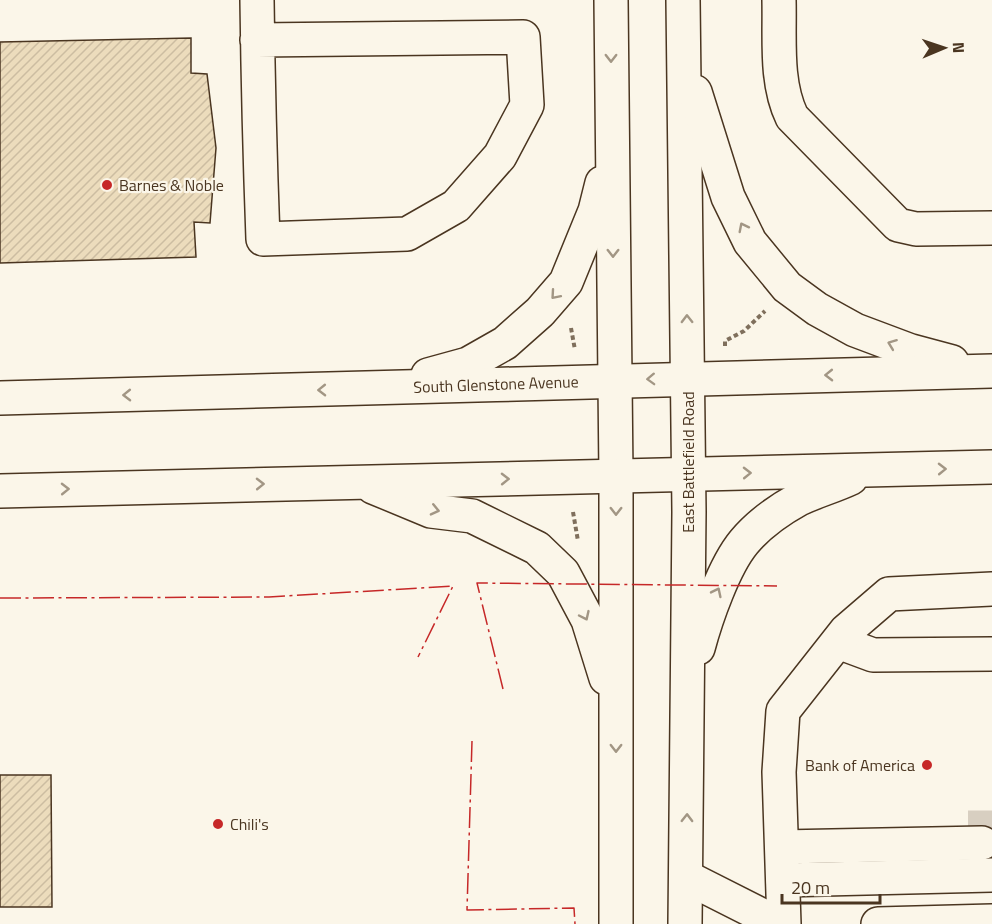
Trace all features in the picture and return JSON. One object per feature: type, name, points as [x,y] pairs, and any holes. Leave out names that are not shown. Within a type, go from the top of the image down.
[{"type":"main road","points":[[257,0],[258,40],[263,239],[408,234],[456,206],[500,156],[527,105],[523,37],[258,40]]},
{"type":"main road","points":[[611,0],[616,477],[616,924]]},
{"type":"main road","name":"East Battlefield Road","points":[[682,0],[688,378],[685,924]]},
{"type":"main road","points":[[779,0],[781,84],[792,117],[898,225],[916,229],[992,228]]},
{"type":"main road","points":[[683,48],[706,132],[728,197],[750,242],[787,287],[817,309],[855,330],[911,351],[990,371]]},
{"type":"main road","points":[[380,389],[468,364],[505,343],[540,312],[566,282],[583,244],[595,211],[612,143]]},
{"type":"main road","name":"South Glenstone Avenue","points":[[0,398],[990,371]]},
{"type":"main road","points":[[0,491],[992,467]]},
{"type":"main road","points":[[688,688],[713,600],[744,542],[771,516],[801,499],[870,470]]},
{"type":"main road","points":[[360,482],[431,511],[472,516],[537,548],[563,573],[588,620],[616,709]]},
{"type":"main road","points":[[782,880],[779,772],[783,711],[846,631],[889,594],[992,589]]},
{"type":"main road","points":[[838,642],[873,655],[992,654]]},
{"type":"main road","points":[[782,880],[983,851]]},
{"type":"main road","points":[[782,880],[983,851]]},
{"type":"main road","points":[[686,877],[992,891]]},
{"type":"main road","points":[[879,924],[992,921]]},
{"type":"path","points":[[725,349],[725,341],[744,331],[768,308]]},
{"type":"building","name":"Barnes & Noble","points":[[191,38],[191,73],[207,74],[216,148],[210,223],[194,222],[196,257],[0,263],[0,42]]},
{"type":"building","points":[[0,775],[51,775],[52,907],[0,907]]},
{"type":"tunnel","points":[[968,827],[992,827]]},
{"type":"power","points":[[503,689],[477,583],[777,586]]},
{"type":"power","points":[[0,598],[269,597],[453,586],[418,657]]},
{"type":"power","points":[[472,741],[467,910],[574,908],[575,924]]},
{"type":"place","name":"Barnes & Noble","points":[[107,185]]},
{"type":"place","name":"Bank of America","points":[[927,765]]},
{"type":"place","name":"Chili's","points":[[218,824]]}]
